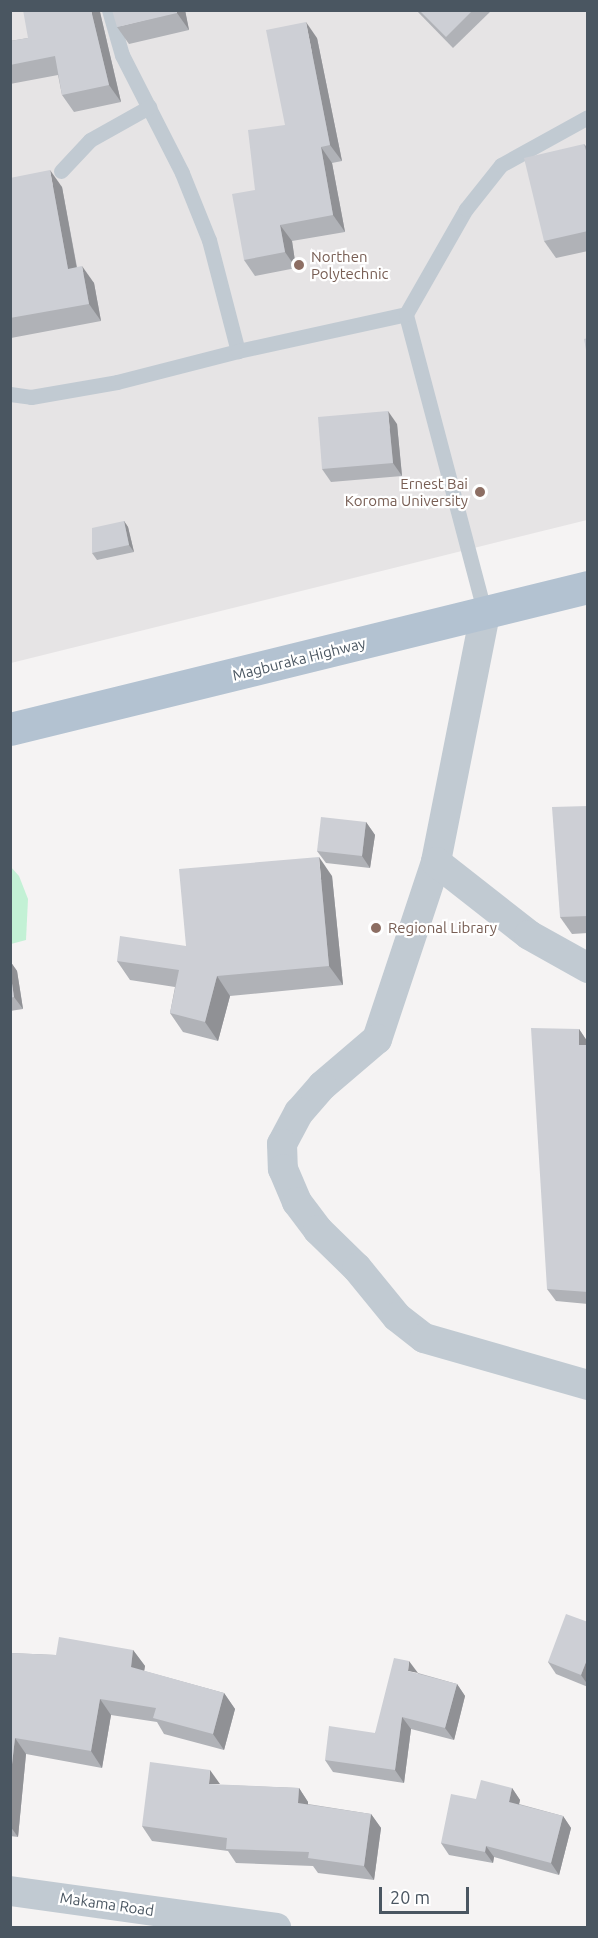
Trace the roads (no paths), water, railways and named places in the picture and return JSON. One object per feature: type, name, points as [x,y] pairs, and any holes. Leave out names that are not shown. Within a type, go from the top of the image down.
[{"type":"main road","name":"Magburaka Highway","points":[[10,729],[588,587]]},
{"type":"street","points":[[485,614],[436,862],[378,1039],[322,1086],[299,1112],[282,1144],[283,1169],[297,1202],[318,1230],[357,1268],[397,1317],[424,1338],[588,1385]]},
{"type":"street","points":[[436,862],[529,934],[588,968]]},
{"type":"street","name":"Makama Road","points":[[10,1891],[276,1928]]},
{"type":"lane","points":[[109,10],[122,55],[182,173],[209,240],[238,351]]},
{"type":"lane","points":[[61,171],[90,140],[149,107]]},
{"type":"lane","points":[[485,614],[405,314],[466,208],[501,165],[588,117]]},
{"type":"lane","points":[[10,394],[31,398],[117,382],[238,351],[405,314]]},
{"type":"place","name":"Northen Polytechnic","points":[[299,265]]},
{"type":"place","name":"Ernest Bai Koroma University","points":[[480,492]]},
{"type":"place","name":"Regional Library","points":[[376,928]]}]
